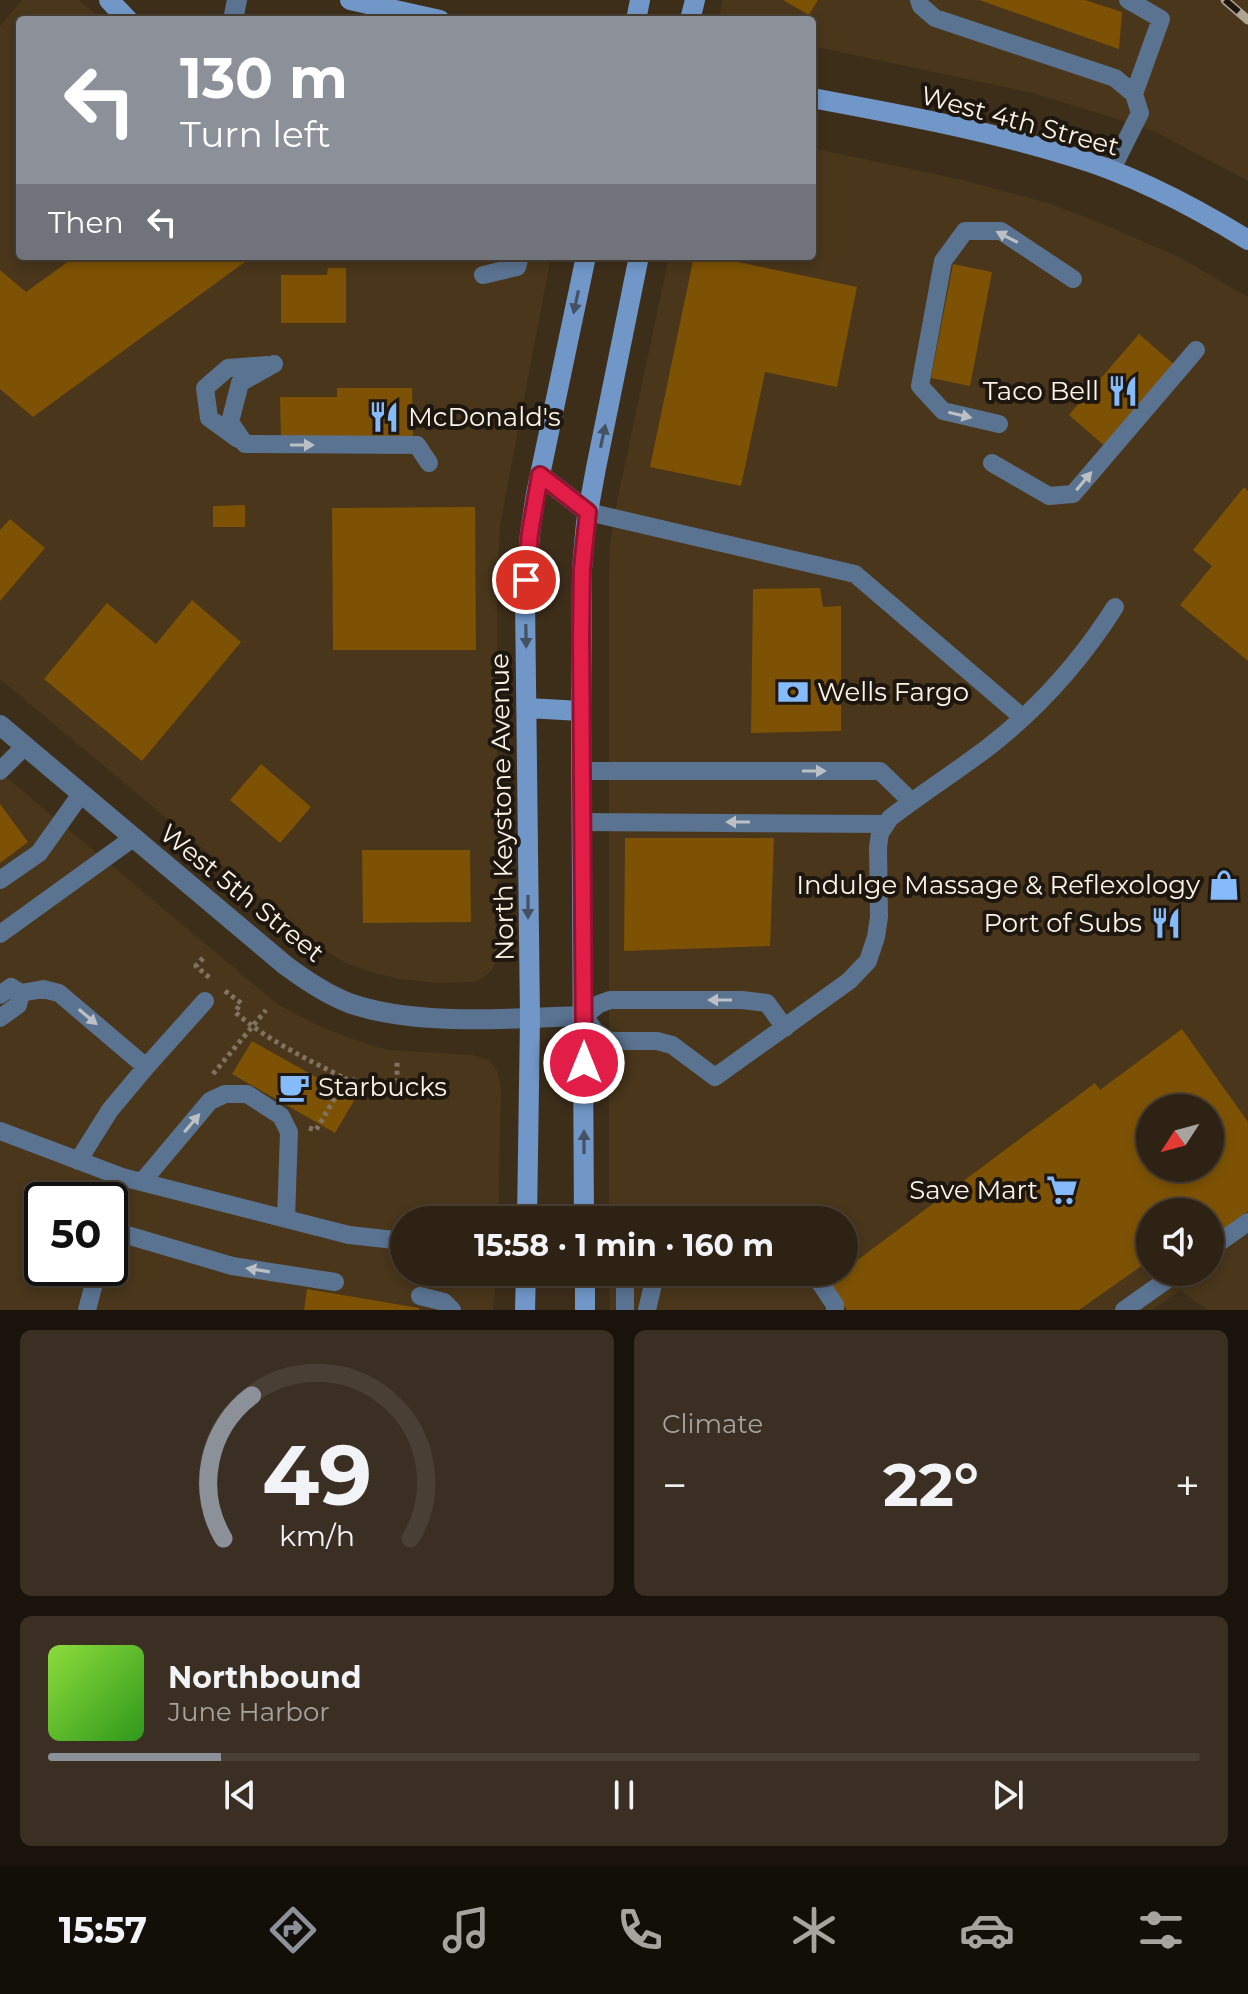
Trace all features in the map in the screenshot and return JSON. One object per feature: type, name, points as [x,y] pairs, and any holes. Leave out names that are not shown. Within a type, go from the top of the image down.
[{"type":"main road","points":[[109,0],[124,16]]},
{"type":"main road","points":[[350,0],[422,16]]},
{"type":"main road","name":"West 4th Street","points":[[816,99],[906,116],[1072,156],[1149,186],[1248,240]]},
{"type":"main road","name":"North Keystone Avenue","points":[[527,1206],[530,1018],[527,562],[540,475],[585,260]]},
{"type":"main road","points":[[584,1206],[582,569],[596,468],[638,260]]},
{"type":"main road","points":[[540,475],[588,512]]},
{"type":"main road","points":[[527,708],[581,711]]},
{"type":"main road","points":[[525,1310],[526,1286]]},
{"type":"main road","points":[[585,1286],[585,1310]]},
{"type":"street","name":"West 5th Street","points":[[0,725],[285,965],[325,992],[373,1010],[421,1016],[584,1016]]},
{"type":"lane","points":[[919,0],[921,6],[935,18],[1115,78],[1134,94],[1140,113],[1111,171]]},
{"type":"lane","points":[[1128,0],[1161,19],[1134,94]]},
{"type":"lane","points":[[999,424],[943,411],[920,386],[943,261],[965,231],[1001,231],[1073,279]]},
{"type":"lane","points":[[483,275],[517,267],[519,260]]},
{"type":"lane","points":[[992,463],[1049,496],[1073,494],[1196,350]]},
{"type":"lane","points":[[245,444],[230,422],[240,383],[274,364],[228,368],[205,388],[209,418],[245,444],[417,445],[429,463]]},
{"type":"lane","points":[[588,512],[855,574],[1022,717]]},
{"type":"lane","points":[[785,1028],[767,1003],[742,1000],[610,1000],[584,1016],[595,1031],[610,1041],[657,1041],[672,1045],[715,1077],[785,1028],[849,981],[868,961],[876,937],[878,847],[880,833],[890,818],[988,748],[1045,698],[1095,638],[1115,607]]},
{"type":"lane","points":[[0,771],[25,746]]},
{"type":"lane","points":[[582,771],[880,771],[912,802]]},
{"type":"lane","points":[[0,880],[39,853],[81,794]]},
{"type":"lane","points":[[582,822],[886,824]]},
{"type":"lane","points":[[0,868],[51,835]]},
{"type":"lane","points":[[0,934],[133,838]]},
{"type":"lane","points":[[0,995],[11,987],[21,993],[43,989],[59,993],[146,1067]]},
{"type":"lane","points":[[0,1018],[18,1005],[21,993]]},
{"type":"lane","points":[[78,1161],[110,1110],[205,1001]]},
{"type":"lane","points":[[142,1182],[210,1101],[225,1094],[247,1094],[281,1116],[289,1132],[286,1219]]},
{"type":"lane","points":[[0,1131],[122,1177],[349,1235],[390,1239]]},
{"type":"lane","points":[[121,1182],[122,1177]]},
{"type":"lane","points":[[1224,1239],[1248,1222]]},
{"type":"lane","points":[[128,1235],[232,1266],[335,1282]]},
{"type":"lane","points":[[87,1310],[93,1286]]},
{"type":"lane","points":[[625,1286],[625,1310]]},
{"type":"lane","points":[[647,1310],[653,1286]]},
{"type":"lane","points":[[822,1286],[835,1310]]},
{"type":"lane","points":[[1124,1310],[1158,1286]]},
{"type":"lane","points":[[420,1296],[444,1302],[452,1310]]},
{"type":"path","points":[[212,1075],[266,1010]]},
{"type":"path","points":[[252,1027],[281,1046],[346,1079],[397,1085],[397,1062]]},
{"type":"path","points":[[304,1127],[316,1130],[346,1079]]},
{"type":"shaded area","points":[[22,0],[79,0],[98,16],[16,16],[16,260],[550,260],[500,526],[497,587],[497,957],[492,970],[483,978],[474,982],[437,983],[399,979],[346,963],[324,950],[0,679],[0,26]]},
{"type":"shaded area","points":[[723,0],[1248,0],[1248,181],[1156,132],[1111,117],[1032,93],[816,47],[816,16],[719,16]]},
{"type":"shaded area","points":[[816,149],[963,180],[1048,203],[1179,257],[1248,297],[1248,1310],[1207,1310],[1180,1290],[1153,1310],[610,1310],[609,1286],[858,1286],[858,1206],[609,1206],[610,545],[668,260],[816,260]]},
{"type":"shaded area","points":[[0,772],[276,1003],[319,1026],[366,1044],[389,1050],[473,1055],[489,1060],[497,1070],[501,1089],[498,1206],[390,1206],[390,1286],[496,1286],[493,1310],[0,1310]]},
{"type":"building","points":[[783,0],[818,0],[809,15]]},
{"type":"building","points":[[979,0],[1085,0],[1122,12],[1119,49]]},
{"type":"building","points":[[70,260],[248,260],[33,417],[0,389],[0,270],[26,292]]},
{"type":"building","points":[[693,260],[729,260],[857,287],[837,387],[765,372],[741,486],[650,467]]},
{"type":"building","points":[[953,264],[992,272],[970,386],[931,378]]},
{"type":"building","points":[[328,268],[346,268],[346,323],[281,323],[281,275],[327,275]]},
{"type":"building","name":"Taco Bell","points":[[1139,334],[1177,367],[1108,449],[1069,415]]},
{"type":"building","points":[[337,388],[412,388],[413,439],[281,440],[280,397],[337,397]]},
{"type":"building","points":[[1244,487],[1248,491],[1248,661],[1180,605],[1212,566],[1193,550]]},
{"type":"building","points":[[245,505],[245,527],[213,527],[213,506]]},
{"type":"building","points":[[475,507],[476,650],[333,650],[332,508]]},
{"type":"building","points":[[10,519],[45,548],[0,601],[0,530]]},
{"type":"building","points":[[820,588],[823,607],[841,606],[841,731],[751,733],[753,589]]},
{"type":"building","points":[[192,600],[241,642],[142,761],[44,679],[107,603],[156,644]]},
{"type":"building","points":[[261,764],[311,807],[280,843],[230,800]]},
{"type":"building","points":[[0,804],[28,842],[0,863]]},
{"type":"building","points":[[625,838],[774,838],[770,946],[624,951]]},
{"type":"building","points":[[362,850],[470,850],[471,922],[363,923]]},
{"type":"building","name":"Save Mart","points":[[1182,1029],[1248,1122],[1248,1211],[1224,1229],[1224,1198],[1136,1198],[1136,1270],[1079,1310],[847,1310],[829,1286],[858,1286],[858,1260],[1095,1083],[1100,1090]]},
{"type":"building","name":"Starbucks","points":[[252,1041],[355,1099],[335,1133],[232,1074]]},
{"type":"building","points":[[307,1289],[419,1308],[419,1310],[304,1310]]},
{"type":"railway","points":[[1225,0],[1248,20]]},
{"type":"place","name":"Taco Bell","points":[[1123,391]]},
{"type":"place","name":"McDonald's","points":[[384,417]]},
{"type":"place","name":"Wells Fargo","points":[[793,692]]},
{"type":"place","name":"Indulge Massage & Reflexology","points":[[1224,885]]},
{"type":"place","name":"Port of Subs","points":[[1166,923]]},
{"type":"place","name":"Starbucks","points":[[294,1087]]},
{"type":"place","name":"Save Mart","points":[[1062,1190]]},
{"type":"route","points":[[526,580],[540,475],[588,512],[582,569],[581,638],[584,1063]]}]
